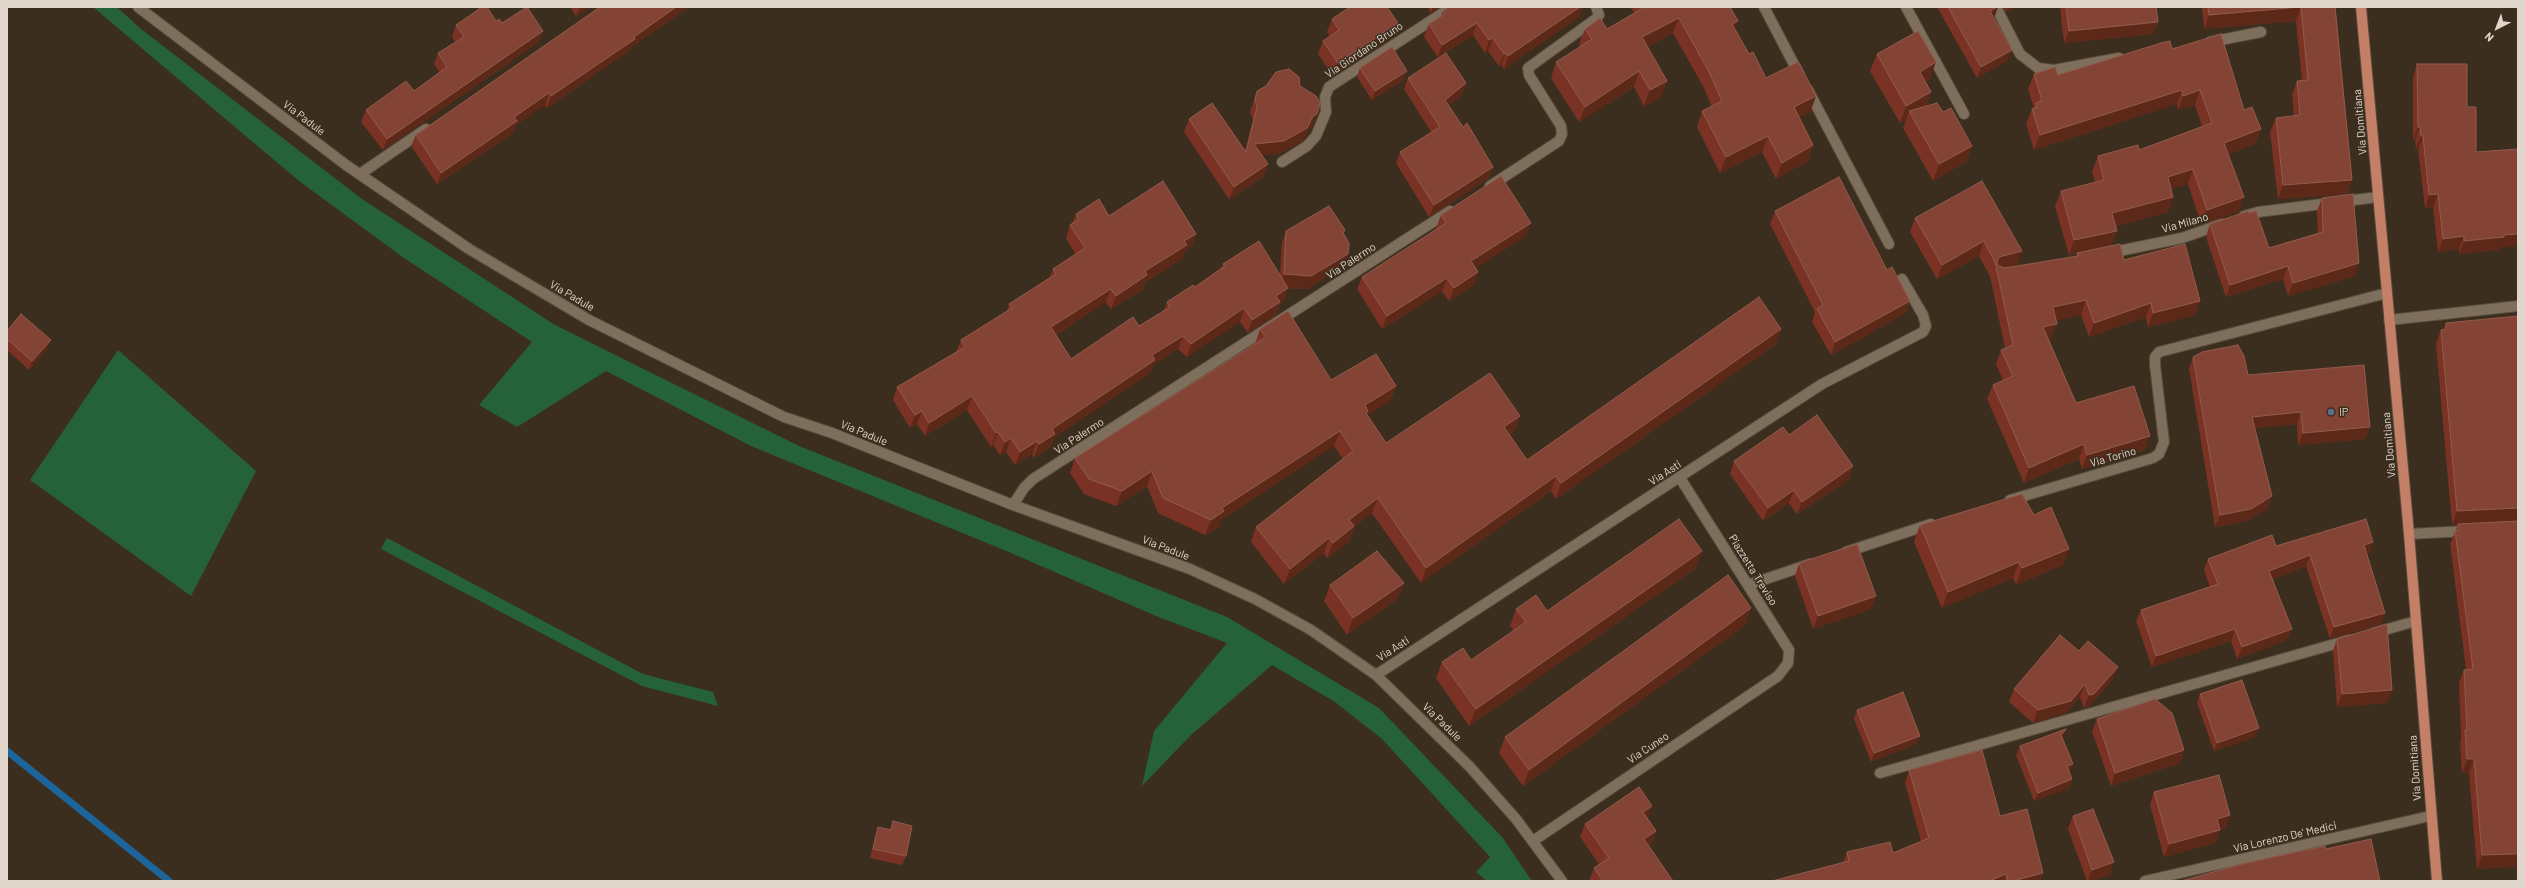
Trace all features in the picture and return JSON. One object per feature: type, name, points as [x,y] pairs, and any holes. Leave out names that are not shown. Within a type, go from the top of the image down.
[{"type":"main road","name":"Via Domitiana","points":[[2362,7],[2409,534],[2430,816],[2437,881]]},
{"type":"street","name":"Via Padule","points":[[138,7],[360,174],[469,249],[589,320],[784,417],[832,433],[1013,506],[1190,569],[1255,599],[1311,630],[1376,675],[1470,767],[1533,841],[1562,881]]},
{"type":"street","name":"Via Giordano Bruno","points":[[1282,162],[1307,146],[1316,136],[1326,112],[1326,97],[1329,87],[1452,7]]},
{"type":"street","points":[[1479,193],[1559,141],[1562,134],[1561,126],[1529,75],[1528,68],[1597,18],[1599,16],[1596,7]]},
{"type":"street","points":[[1764,7],[1889,244]]},
{"type":"street","points":[[1906,7],[1964,114]]},
{"type":"street","points":[[1996,7],[2020,54],[2038,68],[2054,70],[2131,56]]},
{"type":"street","points":[[2200,44],[2261,32]]},
{"type":"street","points":[[360,174],[432,125]]},
{"type":"street","name":"Via Milano","points":[[2098,255],[2182,238],[2258,212],[2378,198]]},
{"type":"street","name":"Via Palermo","points":[[1013,506],[1024,488],[1033,479],[1459,206]]},
{"type":"street","name":"Via Asti","points":[[1376,675],[1822,384],[1923,332],[1926,326],[1923,315],[1902,279]]},
{"type":"street","name":"Via Torino","points":[[2003,502],[2153,458],[2159,454],[2164,442],[2155,357],[2160,352],[2387,293]]},
{"type":"street","points":[[2389,320],[2518,306]]},
{"type":"street","name":"Piazzetta Treviso","points":[[1680,478],[1789,650],[1788,663],[1778,676]]},
{"type":"street","points":[[1838,555],[1944,520]]},
{"type":"street","points":[[2409,534],[2479,530]]},
{"type":"street","points":[[1748,585],[1823,560]]},
{"type":"street","points":[[1880,773],[2416,620]]},
{"type":"street","name":"Via Cuneo","points":[[1533,841],[1778,676]]},
{"type":"street","name":"Via Lorenzo De' Medici","points":[[2145,881],[2430,816]]},
{"type":"green space","points":[[93,7],[117,7],[141,29],[362,199],[555,325],[799,446],[1227,617],[1379,708],[1502,837],[1532,881],[1487,881],[1476,872],[1490,857],[1382,739],[1335,702],[1272,665],[1190,736],[1142,786],[1154,731],[1227,643],[1156,616],[1011,553],[751,446],[606,371],[517,427],[479,405],[532,342],[404,258],[299,181]]},
{"type":"green space","points":[[118,350],[256,471],[191,596],[30,480]]},
{"type":"green space","points":[[387,538],[643,674],[713,692],[718,706],[642,686],[381,549]]},
{"type":"building","points":[[482,7],[487,7],[496,21],[499,19],[502,23],[527,7],[543,31],[387,139],[366,110],[406,81],[414,91],[447,67],[438,53],[464,37],[456,25]]},
{"type":"building","points":[[600,7],[676,7],[634,37],[635,39],[551,96],[549,93],[514,117],[517,121],[441,173],[416,135]]},
{"type":"building","points":[[1350,7],[1387,7],[1398,23],[1338,63],[1323,41],[1339,30],[1332,19]]},
{"type":"building","points":[[1449,7],[1580,7],[1508,56],[1506,53],[1504,54],[1493,38],[1489,40],[1477,23],[1442,45],[1429,24],[1445,14],[1443,11]]},
{"type":"building","points":[[1645,7],[1730,7],[1738,21],[1732,24],[1749,54],[1753,52],[1766,78],[1798,62],[1816,96],[1794,107],[1813,145],[1782,163],[1768,136],[1726,157],[1702,111],[1722,101],[1709,72],[1679,18],[1642,37],[1667,81],[1650,90],[1639,71],[1585,107],[1556,62],[1592,39],[1585,29],[1600,18],[1607,29]]},
{"type":"building","points":[[1948,7],[1997,7],[1990,11],[2012,50],[1981,67]]},
{"type":"building","points":[[2066,7],[2156,7],[2158,22],[2069,31]]},
{"type":"building","points":[[2208,7],[2300,7],[2209,15]]},
{"type":"building","points":[[2301,7],[2335,7],[2352,180],[2283,185],[2276,118],[2300,115],[2297,81],[2308,80]]},
{"type":"building","points":[[1918,31],[1936,62],[1920,72],[1931,92],[1906,106],[1877,54]]},
{"type":"building","points":[[2221,34],[2244,110],[2252,107],[2261,129],[2224,143],[2244,197],[2207,210],[2193,169],[2168,177],[2173,197],[2112,213],[2117,231],[2074,240],[2061,191],[2104,180],[2098,156],[2138,145],[2139,150],[2212,123],[2200,90],[2183,96],[2182,90],[2040,135],[2032,109],[2037,107],[2036,103],[2042,101],[2034,74],[2055,67],[2058,75],[2161,43],[2170,41],[2172,49]]},
{"type":"building","points":[[1392,47],[1407,71],[1375,91],[1360,68]]},
{"type":"building","points":[[1446,53],[1466,83],[1445,100],[1463,127],[1467,123],[1493,167],[1434,205],[1400,152],[1440,127],[1408,78]]},
{"type":"building","points":[[2417,64],[2467,64],[2467,107],[2476,107],[2476,152],[2518,149],[2518,234],[2464,241],[2464,236],[2443,239],[2438,194],[2429,195],[2423,136],[2421,136],[2420,127],[2418,127]]},
{"type":"building","points":[[1289,69],[1299,77],[1300,86],[1316,96],[1320,103],[1317,114],[1313,116],[1307,128],[1284,141],[1254,144],[1268,164],[1234,187],[1189,119],[1212,103],[1246,152],[1257,107],[1255,99],[1257,91],[1266,86],[1276,72]]},
{"type":"building","points":[[1937,103],[1943,112],[1951,108],[1972,146],[1939,164],[1909,111]]},
{"type":"building","points":[[1501,176],[1531,223],[1471,261],[1478,272],[1454,288],[1447,278],[1387,316],[1362,277],[1446,223],[1441,215]]},
{"type":"building","points":[[1839,177],[1887,270],[1892,267],[1910,301],[1835,342],[1817,309],[1823,305],[1775,211]]},
{"type":"building","points":[[1163,181],[1196,234],[1184,241],[1187,245],[1145,271],[1147,275],[1116,296],[1111,289],[1051,327],[1071,359],[1133,317],[1139,326],[1170,307],[1167,302],[1193,285],[1195,287],[1225,266],[1223,264],[1259,241],[1288,288],[1276,296],[1280,302],[1252,320],[1244,308],[1191,344],[1183,336],[1152,355],[1155,360],[1052,429],[1055,434],[1039,444],[1037,441],[1020,452],[1011,438],[1005,442],[998,432],[996,433],[972,396],[929,423],[922,411],[915,415],[897,387],[965,347],[961,340],[1012,308],[1009,304],[1056,274],[1053,269],[1085,248],[1070,225],[1079,219],[1076,214],[1099,199],[1109,216]]},
{"type":"building","points":[[1982,181],[2022,251],[1999,257],[1997,263],[1999,266],[2005,268],[2078,256],[2077,253],[2120,244],[2124,260],[2185,244],[2200,301],[2153,313],[2151,303],[2094,323],[2086,300],[2053,307],[2057,324],[2043,327],[2076,403],[2134,386],[2150,436],[2087,455],[2084,444],[2029,468],[1993,385],[2013,376],[2001,350],[2013,345],[1995,262],[1984,241],[1942,265],[1915,218]]},
{"type":"building","points":[[2353,194],[2359,263],[2293,283],[2288,266],[2230,285],[2210,224],[2248,211],[2249,213],[2256,211],[2269,248],[2323,232],[2322,198]]},
{"type":"building","points":[[1329,206],[1345,230],[1343,233],[1349,243],[1348,254],[1311,276],[1284,274],[1286,231]]},
{"type":"building","points":[[1759,297],[1781,329],[1561,483],[1556,476],[1426,568],[1378,498],[1349,520],[1354,526],[1333,543],[1329,538],[1290,569],[1256,527],[1353,451],[1340,431],[1222,508],[1224,511],[1211,520],[1163,498],[1152,471],[1122,491],[1089,479],[1075,458],[1266,337],[1260,329],[1288,311],[1331,380],[1376,354],[1396,386],[1365,405],[1368,411],[1366,413],[1386,443],[1490,373],[1520,416],[1504,427],[1527,460]]},
{"type":"building","points":[[21,314],[51,340],[32,361],[7,339],[7,331]]},
{"type":"building","points":[[2518,316],[2518,508],[2457,511],[2441,330],[2446,329],[2446,323]]},
{"type":"building","points":[[2238,345],[2244,356],[2248,375],[2364,365],[2370,427],[2303,433],[2301,412],[2252,417],[2272,496],[2251,509],[2220,515],[2193,357],[2202,352]]},
{"type":"building","points":[[1817,415],[1853,466],[1802,502],[1794,490],[1768,508],[1734,461],[1783,427],[1789,435]]},
{"type":"building","points":[[2022,494],[2034,515],[2051,507],[2069,549],[2022,568],[2019,562],[1948,592],[1920,525]]},
{"type":"building","points":[[1679,519],[1702,551],[1476,709],[1442,662],[1463,648],[1471,660],[1526,622],[1516,609],[1536,595],[1547,611]]},
{"type":"building","points":[[2366,519],[2373,542],[2364,545],[2385,613],[2334,627],[2310,555],[2269,571],[2292,629],[2242,647],[2235,629],[2156,656],[2141,610],[2218,584],[2208,559],[2272,535],[2276,546]]},
{"type":"building","points":[[2518,521],[2518,854],[2482,855],[2474,759],[2467,759],[2464,670],[2473,669],[2455,531],[2459,530],[2458,524]]},
{"type":"building","points":[[1857,544],[1876,596],[1818,616],[1799,563]]},
{"type":"building","points":[[1377,551],[1404,583],[1353,618],[1330,585]]},
{"type":"building","points":[[1728,575],[1751,608],[1529,770],[1505,737]]},
{"type":"building","points":[[2387,624],[2392,690],[2342,694],[2337,639]]},
{"type":"building","points":[[2060,635],[2079,651],[2088,641],[2118,667],[2094,694],[2089,695],[2085,684],[2071,701],[2038,710],[2014,689]]},
{"type":"building","points":[[2242,680],[2259,728],[2217,743],[2200,694]]},
{"type":"building","points":[[1903,692],[1920,736],[1874,753],[1857,710]]},
{"type":"building","points":[[2155,699],[2172,713],[2184,750],[2115,773],[2097,719]]},
{"type":"building","points":[[2066,729],[2061,735],[2073,764],[2067,766],[2072,779],[2038,793],[2020,746]]},
{"type":"building","points":[[1982,750],[2000,816],[2027,809],[2043,873],[2013,881],[2008,881],[2006,874],[1989,881],[1772,881],[1849,861],[1847,852],[1890,842],[1893,853],[1929,838],[1909,770]]},
{"type":"building","points":[[2219,775],[2230,815],[2217,819],[2220,830],[2169,844],[2154,792]]},
{"type":"building","points":[[1639,787],[1652,806],[1643,812],[1656,831],[1644,839],[1673,881],[1603,881],[1594,868],[1609,858],[1585,824]]},
{"type":"building","points":[[2093,809],[2114,862],[2092,870],[2073,816]]},
{"type":"building","points":[[893,821],[912,826],[906,856],[873,849],[878,827],[891,830]]},
{"type":"building","points":[[2371,839],[2380,881],[2181,881],[2246,863],[2325,846],[2326,849]]},
{"type":"waterway","points":[[7,751],[169,881]]},
{"type":"place","name":"IP","points":[[2331,412]]}]
